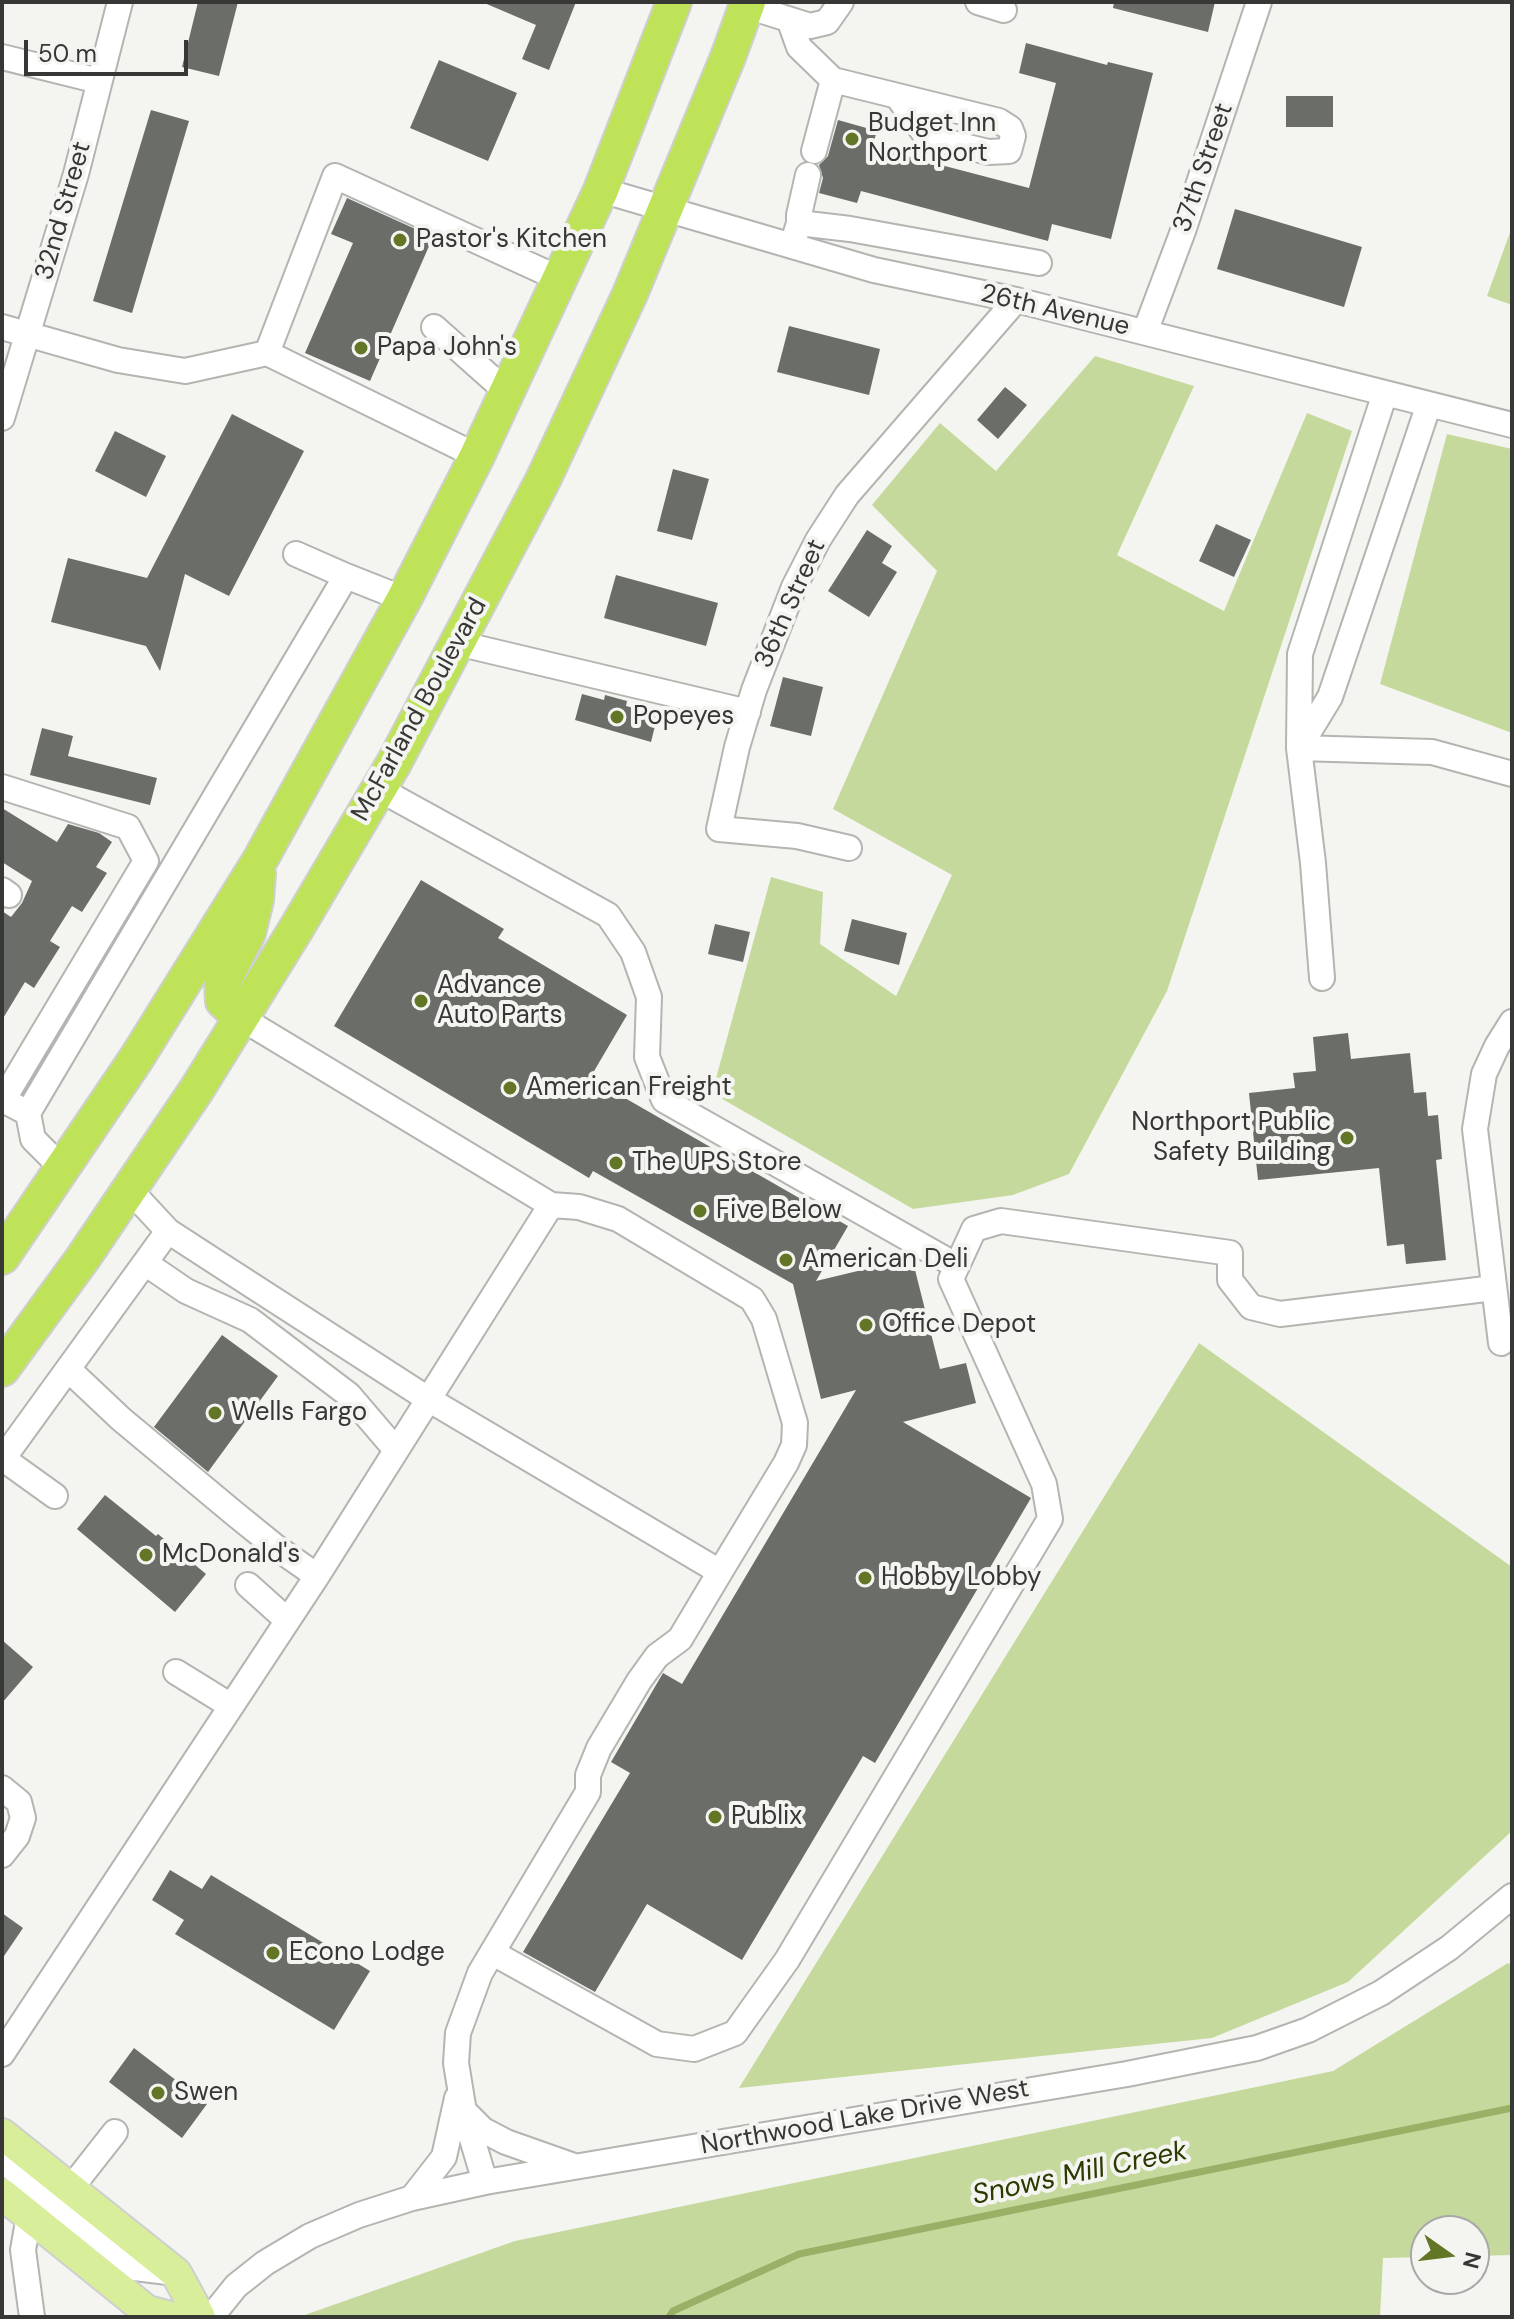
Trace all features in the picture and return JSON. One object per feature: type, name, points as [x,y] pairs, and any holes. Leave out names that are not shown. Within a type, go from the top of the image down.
[{"type":"highway","points":[[2,1257],[136,1059],[260,860],[404,599],[477,456],[601,190],[674,2]]},
{"type":"highway","name":"McFarland Boulevard","points":[[2,1369],[129,1189],[241,1018],[379,789],[543,480],[630,294],[747,4]]},
{"type":"highway","points":[[241,1018],[223,1001],[222,984],[248,933],[256,900],[260,860]]},
{"type":"main road","points":[[3,2139],[71,2188],[176,2273],[200,2317]]},
{"type":"main road","points":[[2,2194],[147,2311],[171,2317]]},
{"type":"street","name":"32nd Street","points":[[2,418],[76,174],[120,2]]},
{"type":"street","points":[[747,4],[790,22],[810,26],[827,22],[841,2]]},
{"type":"street","points":[[978,2],[1004,10]]},
{"type":"street","name":"37th Street","points":[[1145,332],[1259,2]]},
{"type":"street","points":[[790,22],[799,47],[833,80],[897,96]]},
{"type":"street","points":[[2,57],[99,81]]},
{"type":"street","points":[[833,80],[796,235],[850,229],[1039,263]]},
{"type":"street","points":[[267,353],[335,176],[560,279]]},
{"type":"street","name":"26th Avenue","points":[[601,190],[666,209],[796,235],[874,270],[1016,300],[1512,425]]},
{"type":"street","name":"36th Street","points":[[849,848],[797,836],[719,829],[748,712],[794,587],[839,506],[1016,300]]},
{"type":"street","points":[[2,327],[118,360],[185,371],[267,353],[477,456]]},
{"type":"street","points":[[434,327],[507,392]]},
{"type":"street","points":[[1322,978],[1313,863],[1299,748],[1300,654],[1385,393]]},
{"type":"street","points":[[1299,748],[1330,697],[1429,404]]},
{"type":"street","points":[[296,554],[404,599]]},
{"type":"street","points":[[63,1169],[33,1139],[28,1113],[346,576]]},
{"type":"street","points":[[457,643],[748,712]]},
{"type":"street","points":[[1299,748],[1432,752],[1512,774]]},
{"type":"street","points":[[2,787],[128,827],[146,861],[3,1100],[28,1113]]},
{"type":"street","points":[[379,789],[608,915],[633,952],[649,997],[647,1057],[664,1100],[957,1266]]},
{"type":"street","points":[[241,1018],[551,1205],[579,1207],[618,1219],[752,1299],[764,1319],[795,1423],[794,1445],[786,1463],[680,1639],[654,1659],[599,1748],[588,1775],[588,1792],[480,1973],[458,2033],[456,2063],[464,2112],[485,2182]]},
{"type":"street","points":[[1501,1343],[1475,1129],[1484,1074],[1512,1022]]},
{"type":"street","points":[[129,1189],[168,1231],[428,1399],[720,1572]]},
{"type":"street","points":[[2,2054],[317,1576],[551,1205]]},
{"type":"street","points":[[493,1953],[657,2044],[694,2049],[735,2033],[787,1960],[1050,1519],[1044,1484],[951,1279],[974,1229],[1001,1221],[1230,1253],[1230,1280],[1251,1307],[1280,1314],[1494,1288]]},
{"type":"street","points":[[55,1496],[2,1459],[168,1231]]},
{"type":"street","points":[[145,1263],[186,1291],[250,1320],[349,1395],[396,1450]]},
{"type":"street","points":[[68,1369],[121,1419],[235,1514],[317,1576]]},
{"type":"street","points":[[248,1585],[287,1620]]},
{"type":"street","points":[[176,1672],[231,1706]]},
{"type":"street","points":[[2,1788],[19,1802],[23,1818],[17,1836],[2,1855]]},
{"type":"street","name":"Northwood Lake Drive West","points":[[211,2317],[236,2286],[288,2249],[359,2215],[412,2198],[485,2182],[1127,2074],[1257,2048],[1308,2030],[1381,1993],[1449,1948],[1512,1896]]},
{"type":"street","points":[[412,2198],[444,2157],[460,2084]]},
{"type":"street","points":[[464,2112],[483,2130],[506,2142],[576,2167]]},
{"type":"street","points":[[71,2188],[115,2132]]},
{"type":"street","points":[[3,2139],[135,2268],[176,2273]]},
{"type":"street","points":[[29,2216],[23,2250],[32,2317]]},
{"type":"green space","points":[[1512,227],[1512,305],[1487,296]]},
{"type":"green space","points":[[1095,356],[1194,386],[1117,555],[1224,611],[1307,413],[1352,431],[1167,991],[1069,1174],[1013,1195],[913,1209],[712,1093],[771,877],[823,892],[820,944],[896,996],[952,875],[833,809],[937,571],[872,505],[940,423],[996,471]]},
{"type":"green space","points":[[1447,434],[1512,449],[1512,733],[1380,684]]},
{"type":"green space","points":[[1199,1343],[1512,1567],[1512,1831],[1348,1982],[1212,2038],[739,2088]]},
{"type":"green space","points":[[1508,1963],[1512,1966],[1512,2255],[1490,2256],[1490,2215],[1410,2215],[1410,2257],[1383,2258],[1380,2317],[299,2317],[515,2241],[1333,2071]]},
{"type":"building","points":[[198,2],[238,2],[219,76],[182,67]]},
{"type":"building","points":[[482,2],[576,2],[549,70],[522,59],[536,25]]},
{"type":"building","points":[[1114,2],[1215,2],[1208,32],[1113,8]]},
{"type":"building","name":"Budget Inn Northport","points":[[1026,43],[1107,65],[1108,62],[1153,73],[1111,239],[1052,224],[1048,241],[861,191],[857,203],[819,193],[823,178],[819,165],[828,156],[838,120],[877,131],[872,147],[1029,188],[1056,83],[1019,73]]},
{"type":"building","points":[[439,60],[517,93],[488,161],[410,128]]},
{"type":"building","points":[[1286,96],[1333,96],[1333,127],[1286,127]]},
{"type":"building","points":[[151,110],[189,121],[132,313],[93,301]]},
{"type":"building","points":[[347,198],[433,237],[370,381],[305,353],[353,243],[331,234]]},
{"type":"building","points":[[1235,209],[1362,247],[1344,307],[1217,269]]},
{"type":"building","points":[[789,326],[880,349],[869,395],[777,372]]},
{"type":"building","points":[[1005,387],[1027,405],[998,439],[977,420]]},
{"type":"building","points":[[232,414],[304,451],[229,596],[185,574],[160,671],[146,646],[51,622],[68,558],[147,578]]},
{"type":"building","points":[[115,431],[166,456],[146,497],[95,471]]},
{"type":"building","points":[[673,469],[709,479],[692,540],[657,531]]},
{"type":"building","points":[[1216,524],[1251,540],[1234,577],[1199,561]]},
{"type":"building","points":[[867,530],[892,546],[882,563],[897,572],[869,617],[828,591]]},
{"type":"building","points":[[616,575],[718,603],[706,646],[604,618]]},
{"type":"building","points":[[783,677],[823,687],[811,736],[770,726]]},
{"type":"building","name":"Popeyes","points":[[582,694],[604,700],[605,695],[627,701],[626,706],[658,714],[651,742],[575,720]]},
{"type":"building","points":[[42,728],[73,736],[68,756],[157,778],[150,805],[30,775]]},
{"type":"building","points":[[2,808],[57,842],[68,824],[99,833],[112,842],[96,867],[107,873],[82,912],[72,906],[50,941],[60,947],[34,988],[25,982],[2,1020],[2,911],[11,917],[22,903],[32,881],[2,862]]},
{"type":"building","points":[[421,880],[504,929],[498,938],[627,1015],[590,1078],[848,1226],[816,1281],[912,1258],[940,1369],[966,1363],[976,1403],[903,1422],[1031,1498],[875,1763],[863,1756],[742,1960],[647,1904],[595,1992],[523,1952],[630,1773],[611,1762],[663,1673],[682,1684],[856,1390],[821,1399],[793,1284],[593,1171],[589,1178],[334,1026]]},
{"type":"building","points":[[852,919],[907,933],[899,965],[844,951]]},
{"type":"building","points":[[715,924],[750,932],[743,962],[708,954]]},
{"type":"building","name":"Northport Public Safety Building","points":[[1348,1033],[1351,1059],[1410,1053],[1414,1093],[1426,1092],[1428,1116],[1438,1115],[1442,1159],[1436,1160],[1446,1260],[1406,1264],[1404,1244],[1387,1246],[1379,1168],[1258,1180],[1249,1093],[1295,1088],[1293,1073],[1316,1071],[1313,1037]]},
{"type":"building","points":[[222,1335],[278,1376],[208,1472],[154,1427]]},
{"type":"building","name":"McDonald's","points":[[105,1495],[206,1574],[175,1612],[77,1529]]},
{"type":"building","points":[[2,1640],[33,1667],[2,1703]]},
{"type":"building","name":"Econo Lodge","points":[[170,1870],[202,1889],[211,1875],[370,1971],[334,2030],[175,1934],[184,1920],[152,1900]]},
{"type":"building","points":[[2,1913],[23,1928],[2,1959]]},
{"type":"building","name":"Swen","points":[[134,2048],[207,2104],[182,2138],[109,2082]]},
{"type":"waterway","name":"Snows Mill Creek","points":[[669,2317],[673,2311],[799,2254],[1512,2108]]},
{"type":"place","name":"Budget Inn Northport","points":[[852,139]]},
{"type":"place","name":"Pastor's Kitchen","points":[[400,240]]},
{"type":"place","name":"Papa John's","points":[[361,348]]},
{"type":"place","name":"Popeyes","points":[[617,717]]},
{"type":"place","name":"Advance Auto Parts","points":[[421,1001]]},
{"type":"place","name":"American Freight","points":[[510,1088]]},
{"type":"place","name":"Northport Public Safety Building","points":[[1347,1138]]},
{"type":"place","name":"The UPS Store","points":[[616,1163]]},
{"type":"place","name":"Five Below","points":[[700,1211]]},
{"type":"place","name":"American Deli","points":[[786,1260]]},
{"type":"place","name":"Office Depot","points":[[866,1325]]},
{"type":"place","name":"Wells Fargo","points":[[215,1413]]},
{"type":"place","name":"McDonald's","points":[[146,1555]]},
{"type":"place","name":"Hobby Lobby","points":[[865,1578]]},
{"type":"place","name":"Publix","points":[[715,1817]]},
{"type":"place","name":"Econo Lodge","points":[[273,1953]]},
{"type":"place","name":"Swen","points":[[158,2093]]}]
